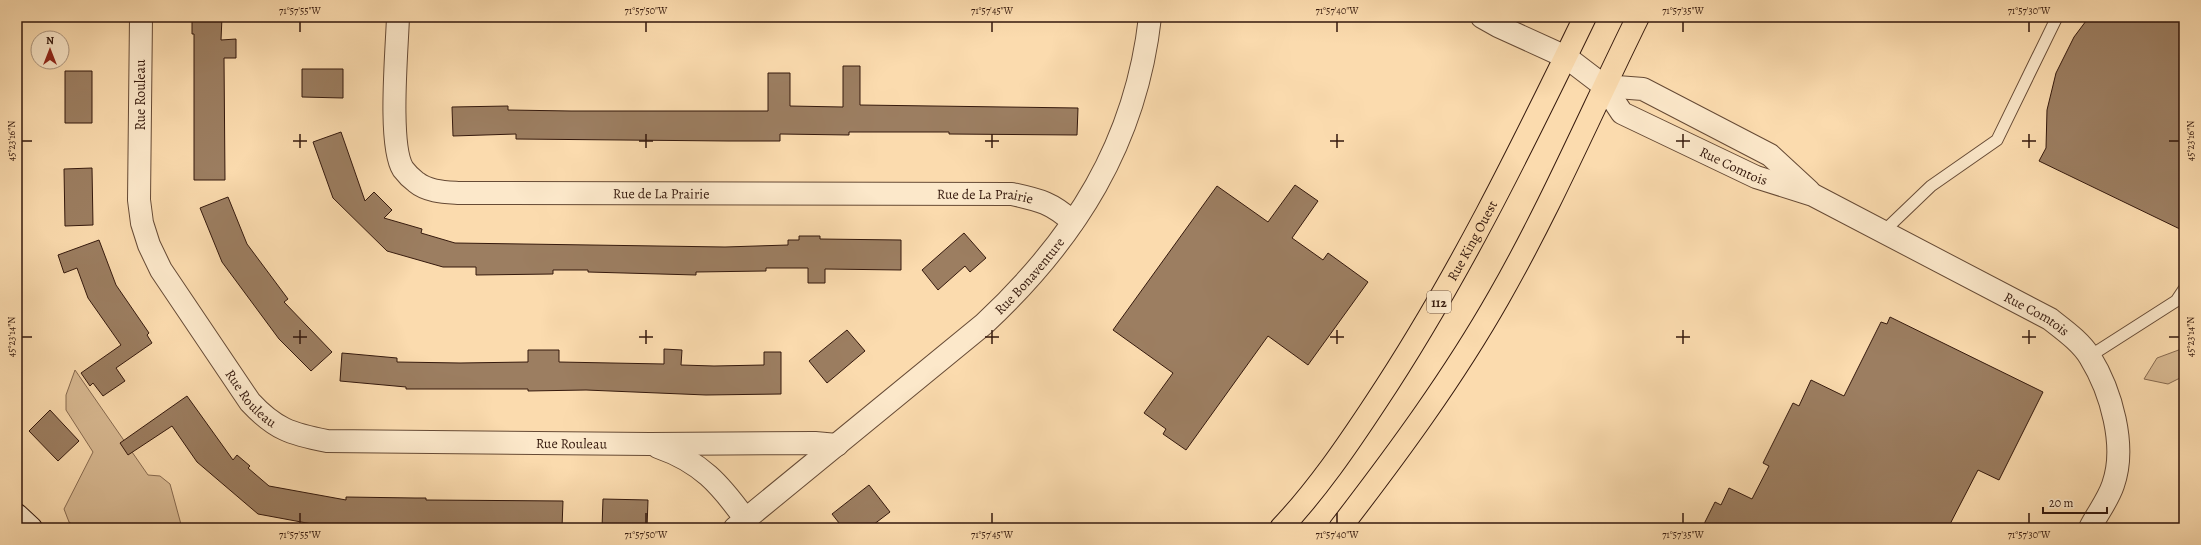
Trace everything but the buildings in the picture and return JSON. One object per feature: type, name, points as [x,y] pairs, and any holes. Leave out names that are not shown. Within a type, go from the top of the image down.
[{"type":"main road","name":"Rue King Ouest","points":[[1281,528],[1350,440],[1424,328],[1494,201],[1585,17]]},
{"type":"main road","points":[[1340,528],[1417,425],[1496,303],[1532,236],[1638,17]]},
{"type":"street","name":"Rue Rouleau","points":[[141,17],[139,200],[142,223],[149,245],[170,283],[250,402],[265,418],[281,429],[295,434],[327,441],[650,444],[815,443],[837,445]]},
{"type":"street","name":"Rue de La Prairie","points":[[398,17],[394,126],[397,148],[403,169],[416,183],[435,191],[460,193],[1012,194],[1033,198],[1057,207],[1073,222]]},
{"type":"street","name":"Rue Bonaventure","points":[[740,524],[984,324],[1017,294],[1047,258],[1073,222],[1117,146],[1132,107],[1143,63],[1150,17]]},
{"type":"street","name":"Rue Comtois","points":[[1482,17],[1498,26],[1566,57],[1604,86],[1622,113],[1756,177],[1813,195],[2050,319],[2074,338],[2090,356],[2112,409],[2120,452],[2113,485],[2090,528]]},
{"type":"street","name":"Rue Comtois","points":[[1604,86],[1643,89],[1770,156],[1813,195]]},
{"type":"street","name":"Rue Rouleau","points":[[650,444],[672,452],[704,470],[720,486],[740,524]]},
{"type":"street","points":[[17,515],[30,528]]},
{"type":"lane","points":[[1884,231],[1931,186],[1997,140],[2057,17]]},
{"type":"lane","points":[[2090,356],[2176,301],[2184,289]]},
{"type":"shaded area","points":[[2184,348],[2184,376],[2168,384],[2144,379],[2157,358]]},
{"type":"shaded area","points":[[75,370],[148,475],[160,476],[170,484],[182,528],[77,528],[69,522],[64,509],[93,452],[66,410],[66,395]]}]
